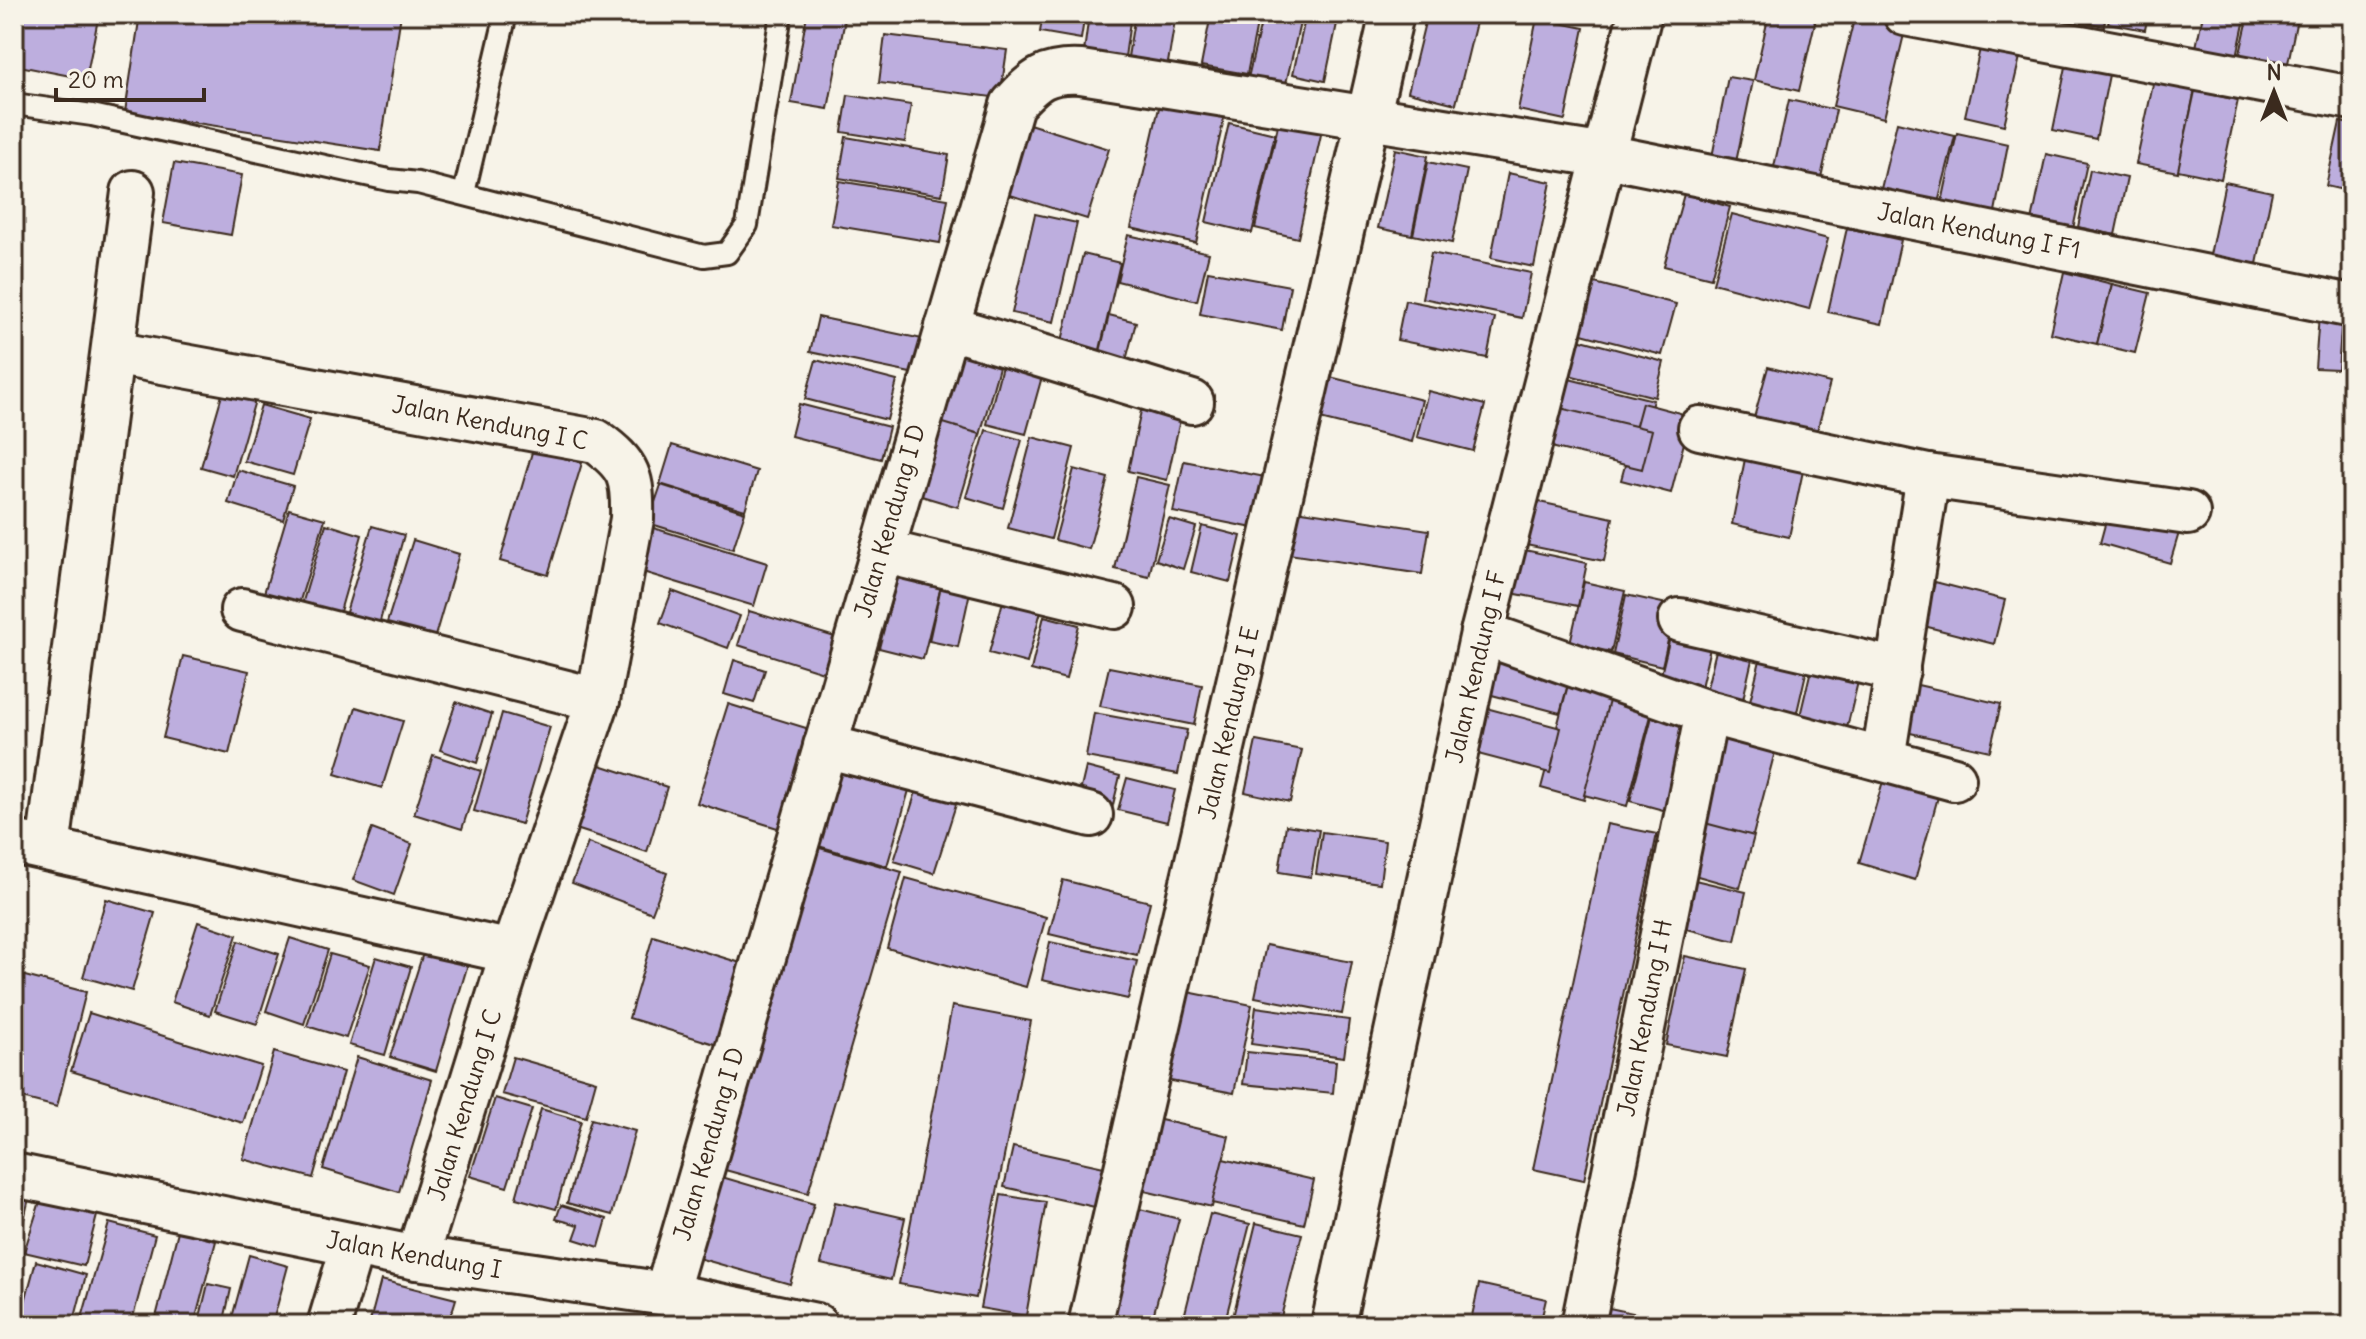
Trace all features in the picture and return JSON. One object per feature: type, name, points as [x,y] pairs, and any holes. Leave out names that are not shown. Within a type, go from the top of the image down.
[{"type":"street","name":"Jalan Kendung I E","points":[[1090,1325],[1392,14]]},
{"type":"street","name":"Jalan Kendung I F","points":[[1333,1325],[1482,633],[1640,14]]},
{"type":"street","points":[[1905,14],[2352,98]]},
{"type":"street","name":"Jalan Kendung I D","points":[[666,1294],[1012,105],[1026,90],[1054,72],[1081,72],[1367,120]]},
{"type":"street","points":[[1367,120],[1606,156]]},
{"type":"street","name":"Jalan Kendung I F1","points":[[1606,156],[2352,306]]},
{"type":"street","points":[[133,192],[113,353],[31,846],[512,952]]},
{"type":"street","points":[[947,327],[1192,402]]},
{"type":"street","name":"Jalan Kendung I C","points":[[113,353],[596,441],[626,467],[633,495],[632,519],[598,700],[512,952],[417,1258]]},
{"type":"street","points":[[1700,428],[1928,476],[2188,513]]},
{"type":"street","points":[[1883,759],[1928,476]]},
{"type":"street","points":[[882,551],[1114,607]]},
{"type":"street","points":[[242,610],[598,700]]},
{"type":"street","points":[[1680,620],[1898,670]]},
{"type":"street","points":[[1482,633],[1707,712],[1954,779]]},
{"type":"street","name":"Jalan Kendung I H","points":[[1583,1325],[1707,712]]},
{"type":"street","points":[[825,746],[1091,815]]},
{"type":"street","name":"Jalan Kendung I","points":[[14,1175],[417,1258],[666,1294],[816,1325]]},
{"type":"street","points":[[329,1325],[353,1245]]},
{"type":"lane","points":[[464,193],[506,14]]},
{"type":"lane","points":[[14,104],[92,115],[389,180],[464,193],[704,256],[727,253],[747,225],[781,14]]},
{"type":"building","points":[[14,14],[99,14],[86,79],[14,65]]},
{"type":"building","points":[[140,14],[401,14],[380,151],[125,112]]},
{"type":"building","points":[[807,14],[846,14],[828,109],[791,103]]},
{"type":"building","points":[[1043,14],[1085,14],[1081,39],[1040,32]]},
{"type":"building","points":[[1089,14],[1131,14],[1125,57],[1084,52]]},
{"type":"building","points":[[1135,14],[1176,14],[1167,69],[1127,63]]},
{"type":"building","points":[[1211,14],[1259,14],[1247,74],[1201,66]]},
{"type":"building","points":[[1263,14],[1302,14],[1281,105],[1244,95]]},
{"type":"building","points":[[1306,14],[1339,14],[1325,81],[1293,74]]},
{"type":"building","points":[[1427,14],[1478,14],[1456,104],[1408,92]]},
{"type":"building","points":[[1769,14],[1817,14],[1799,91],[1754,80]]},
{"type":"building","points":[[2068,14],[2106,14],[2104,26],[2067,18]]},
{"type":"building","points":[[2110,14],[2148,14],[2145,30],[2108,23]]},
{"type":"building","points":[[2203,14],[2246,14],[2236,61],[2195,52]]},
{"type":"building","points":[[2249,14],[2298,14],[2287,68],[2239,58]]},
{"type":"building","points":[[1855,15],[1906,26],[1884,118],[1833,106]]},
{"type":"building","points":[[1537,18],[1584,28],[1565,120],[1518,110]]},
{"type":"building","points":[[885,35],[1007,50],[1000,98],[879,83]]},
{"type":"building","points":[[1981,44],[2021,53],[2004,125],[1965,116]]},
{"type":"building","points":[[2068,57],[2111,65],[2096,139],[2053,130]]},
{"type":"building","points":[[2155,75],[2196,84],[2178,172],[2136,164]]},
{"type":"building","points":[[1728,77],[1753,81],[1736,162],[1712,157]]},
{"type":"building","points":[[2195,91],[2238,100],[2221,179],[2178,170]]},
{"type":"building","points":[[848,95],[911,105],[905,142],[842,132]]},
{"type":"building","points":[[1161,99],[1225,114],[1196,243],[1131,228]]},
{"type":"building","points":[[1789,100],[1836,110],[1820,182],[1773,171]]},
{"type":"building","points":[[1279,121],[1322,130],[1298,238],[1255,228]]},
{"type":"building","points":[[1897,122],[1955,136],[1937,207],[1880,193]]},
{"type":"building","points":[[2340,122],[2352,124],[2352,192],[2326,186]]},
{"type":"building","points":[[1026,123],[1109,149],[1087,219],[1004,193]]},
{"type":"building","points":[[1229,123],[1275,134],[1252,233],[1206,222]]},
{"type":"building","points":[[1957,133],[2008,144],[1994,217],[1941,207]]},
{"type":"building","points":[[846,137],[949,155],[942,195],[839,178]]},
{"type":"building","points":[[1395,149],[1428,156],[1412,235],[1378,228]]},
{"type":"building","points":[[2046,154],[2087,163],[2073,229],[2032,221]]},
{"type":"building","points":[[1428,162],[1467,170],[1452,243],[1413,235]]},
{"type":"building","points":[[174,163],[242,175],[231,235],[163,223]]},
{"type":"building","points":[[2090,170],[2127,178],[2115,235],[2078,227]]},
{"type":"building","points":[[1508,173],[1551,182],[1534,267],[1491,258]]},
{"type":"building","points":[[839,181],[948,199],[940,243],[831,225]]},
{"type":"building","points":[[2225,182],[2272,192],[2257,264],[2210,255]]},
{"type":"building","points":[[1684,194],[1730,207],[1711,278],[1664,266]]},
{"type":"building","points":[[1035,214],[1077,223],[1054,322],[1012,313]]},
{"type":"building","points":[[1732,214],[1828,239],[1809,309],[1713,283]]},
{"type":"building","points":[[1847,228],[1901,240],[1882,324],[1828,312]]},
{"type":"building","points":[[1128,235],[1209,253],[1197,301],[1117,281]]},
{"type":"building","points":[[1431,253],[1531,273],[1522,318],[1422,298]]},
{"type":"building","points":[[1083,254],[1120,263],[1099,354],[1061,345]]},
{"type":"building","points":[[1208,271],[1290,286],[1282,330],[1200,314]]},
{"type":"building","points":[[2064,272],[2112,284],[2097,344],[2050,333]]},
{"type":"building","points":[[1587,281],[1676,304],[1662,355],[1574,332]]},
{"type":"building","points":[[2112,284],[2150,293],[2135,353],[2097,344]]},
{"type":"building","points":[[1405,300],[1495,318],[1487,358],[1397,340]]},
{"type":"building","points":[[1109,315],[1136,322],[1124,368],[1098,360]]},
{"type":"building","points":[[2319,315],[2342,317],[2338,369],[2315,368]]},
{"type":"building","points":[[818,317],[927,340],[920,375],[810,352]]},
{"type":"building","points":[[1574,338],[1664,362],[1655,397],[1565,374]]},
{"type":"building","points":[[961,345],[1002,356],[979,439],[937,427]]},
{"type":"building","points":[[816,360],[897,381],[887,420],[805,399]]},
{"type":"building","points":[[1003,362],[1043,373],[1026,434],[987,424]]},
{"type":"building","points":[[1768,367],[1830,383],[1814,442],[1752,425]]},
{"type":"building","points":[[1322,375],[1422,400],[1412,442],[1312,417]]},
{"type":"building","points":[[1569,379],[1653,400],[1644,434],[1560,414]]},
{"type":"building","points":[[224,388],[256,397],[233,476],[201,467]]},
{"type":"building","points":[[1428,391],[1485,405],[1473,451],[1417,437]]},
{"type":"building","points":[[1144,397],[1183,406],[1167,480],[1128,471]]},
{"type":"building","points":[[1642,403],[1691,416],[1671,493],[1621,480]]},
{"type":"building","points":[[799,404],[889,427],[881,459],[791,436]]},
{"type":"building","points":[[261,405],[310,419],[293,475],[244,461]]},
{"type":"building","points":[[1560,408],[1652,430],[1642,469],[1551,447]]},
{"type":"building","points":[[940,422],[980,434],[958,507],[918,495]]},
{"type":"building","points":[[986,430],[1022,440],[1003,508],[966,497]]},
{"type":"building","points":[[1032,437],[1074,448],[1051,539],[1008,528]]},
{"type":"building","points":[[672,445],[757,471],[745,510],[660,484]]},
{"type":"building","points":[[533,449],[582,463],[548,575],[500,561]]},
{"type":"building","points":[[1745,459],[1803,471],[1789,537],[1732,524]]},
{"type":"building","points":[[1184,461],[1265,477],[1253,528],[1173,512]]},
{"type":"building","points":[[1074,469],[1108,478],[1089,549],[1055,540]]},
{"type":"building","points":[[238,470],[293,486],[283,520],[228,503]]},
{"type":"building","points":[[1136,477],[1170,485],[1149,577],[1115,569]]},
{"type":"building","points":[[661,485],[745,512],[733,549],[648,523]]},
{"type":"building","points":[[1530,500],[1613,518],[1604,561],[1521,544]]},
{"type":"building","points":[[2110,506],[2181,526],[2170,563],[2100,543]]},
{"type":"building","points":[[289,509],[325,519],[294,620],[259,610]]},
{"type":"building","points":[[1289,509],[1429,530],[1422,574],[1282,553]]},
{"type":"building","points":[[1169,519],[1196,527],[1183,569],[1156,560]]},
{"type":"building","points":[[326,524],[362,535],[335,629],[298,618]]},
{"type":"building","points":[[372,526],[404,535],[375,639],[341,629]]},
{"type":"building","points":[[647,526],[767,563],[754,606],[633,569]]},
{"type":"building","points":[[1202,526],[1241,536],[1230,582],[1191,572]]},
{"type":"building","points":[[413,540],[459,554],[433,643],[385,629]]},
{"type":"building","points":[[1515,548],[1587,563],[1578,606],[1506,592]]},
{"type":"building","points":[[900,568],[943,578],[923,659],[879,648]]},
{"type":"building","points":[[944,572],[973,578],[958,647],[929,641]]},
{"type":"building","points":[[1584,582],[1625,591],[1611,652],[1570,643]]},
{"type":"building","points":[[1935,582],[2005,600],[1994,644],[1924,626]]},
{"type":"building","points":[[1006,590],[1044,600],[1027,663],[989,653]]},
{"type":"building","points":[[672,591],[740,616],[728,648],[660,623]]},
{"type":"building","points":[[1626,595],[1676,606],[1662,666],[1613,654]]},
{"type":"building","points":[[749,611],[835,637],[823,672],[738,645]]},
{"type":"building","points":[[1044,616],[1079,625],[1066,679],[1031,670]]},
{"type":"building","points":[[1672,629],[1712,639],[1699,696],[1658,687]]},
{"type":"building","points":[[1720,634],[1756,642],[1741,708],[1704,700]]},
{"type":"building","points":[[1763,648],[1809,660],[1794,725],[1747,713]]},
{"type":"building","points":[[1483,654],[1570,677],[1560,713],[1473,690]]},
{"type":"building","points":[[183,656],[249,671],[229,754],[163,738]]},
{"type":"building","points":[[1814,657],[1861,669],[1846,732],[1799,720]]},
{"type":"building","points":[[734,660],[765,670],[754,703],[724,694]]},
{"type":"building","points":[[1109,667],[1202,685],[1194,725],[1100,706]]},
{"type":"building","points":[[1909,683],[2001,704],[1990,751],[1897,730]]},
{"type":"building","points":[[1568,685],[1611,696],[1584,800],[1541,788]]},
{"type":"building","points":[[1610,697],[1653,708],[1627,806],[1584,795]]},
{"type":"building","points":[[456,702],[492,714],[477,763],[440,750]]},
{"type":"building","points":[[728,704],[819,732],[787,831],[697,803]]},
{"type":"building","points":[[1471,704],[1561,728],[1550,773],[1459,749]]},
{"type":"building","points":[[1655,705],[1700,717],[1674,813],[1630,801]]},
{"type":"building","points":[[356,707],[403,721],[382,788],[335,774]]},
{"type":"building","points":[[502,713],[550,727],[521,824],[474,811]]},
{"type":"building","points":[[1094,713],[1187,730],[1178,774],[1086,757]]},
{"type":"building","points":[[1720,729],[1777,744],[1751,843],[1694,829]]},
{"type":"building","points":[[1256,741],[1302,750],[1290,802],[1245,792]]},
{"type":"building","points":[[433,755],[481,771],[462,829],[414,814]]},
{"type":"building","points":[[597,764],[667,787],[647,852],[576,829]]},
{"type":"building","points":[[1888,764],[1943,779],[1915,880],[1859,863]]},
{"type":"building","points":[[839,767],[910,787],[887,866],[815,845]]},
{"type":"building","points":[[1086,767],[1120,776],[1111,813],[1077,805]]},
{"type":"building","points":[[1127,778],[1175,790],[1167,822],[1118,810]]},
{"type":"building","points":[[920,779],[960,792],[934,873],[894,861]]},
{"type":"building","points":[[1701,822],[1754,836],[1740,888],[1687,873]]},
{"type":"building","points":[[1607,824],[1657,834],[1584,1180],[1533,1169]]},
{"type":"building","points":[[1286,825],[1319,830],[1311,877],[1279,872]]},
{"type":"building","points":[[372,829],[412,844],[394,895],[353,880]]},
{"type":"building","points":[[1322,832],[1385,841],[1380,883],[1316,874]]},
{"type":"building","points":[[588,843],[667,873],[652,913],[572,883]]},
{"type":"building","points":[[813,846],[902,872],[808,1193],[718,1168]]},
{"type":"building","points":[[1682,877],[1746,892],[1735,941],[1671,925]]},
{"type":"building","points":[[906,878],[1046,917],[1026,987],[887,948]]},
{"type":"building","points":[[1063,880],[1150,902],[1137,955],[1049,934]]},
{"type":"building","points":[[106,899],[155,913],[132,991],[83,977]]},
{"type":"building","points":[[198,922],[237,935],[210,1015],[172,1002]]},
{"type":"building","points":[[653,936],[744,964],[718,1045],[629,1018]]},
{"type":"building","points":[[290,938],[328,950],[304,1024],[266,1011]]},
{"type":"building","points":[[238,941],[279,954],[257,1024],[215,1011]]},
{"type":"building","points":[[1050,942],[1137,961],[1128,999],[1042,980]]},
{"type":"building","points":[[1266,945],[1352,962],[1342,1014],[1255,997]]},
{"type":"building","points":[[424,950],[468,964],[436,1071],[390,1057]]},
{"type":"building","points":[[330,954],[370,965],[346,1038],[307,1026]]},
{"type":"building","points":[[1685,956],[1746,969],[1727,1057],[1666,1045]]},
{"type":"building","points":[[376,957],[411,967],[385,1055],[349,1045]]},
{"type":"building","points":[[21,975],[86,992],[57,1107],[14,1096],[14,1001]]},
{"type":"building","points":[[1178,990],[1252,1005],[1234,1093],[1160,1079]]},
{"type":"building","points":[[952,1006],[1031,1021],[976,1298],[899,1284]]},
{"type":"building","points":[[1256,1007],[1349,1020],[1344,1057],[1251,1044]]},
{"type":"building","points":[[89,1013],[261,1066],[243,1123],[71,1071]]},
{"type":"building","points":[[274,1052],[343,1072],[313,1178],[243,1159]]},
{"type":"building","points":[[1247,1052],[1336,1061],[1333,1093],[1243,1084]]},
{"type":"building","points":[[357,1057],[432,1080],[399,1192],[323,1169]]},
{"type":"building","points":[[513,1057],[596,1081],[586,1117],[502,1094]]},
{"type":"building","points":[[495,1098],[532,1109],[507,1187],[470,1176]]},
{"type":"building","points":[[541,1109],[581,1121],[556,1209],[516,1198]]},
{"type":"building","points":[[1148,1117],[1229,1136],[1212,1207],[1132,1188]]},
{"type":"building","points":[[591,1119],[635,1131],[612,1215],[567,1203]]},
{"type":"building","points":[[1013,1147],[1104,1167],[1095,1207],[1004,1187]]},
{"type":"building","points":[[1223,1159],[1314,1180],[1304,1224],[1212,1203]]},
{"type":"building","points":[[715,1175],[814,1204],[790,1284],[691,1256]]},
{"type":"building","points":[[14,1190],[30,1194],[14,1262]]},
{"type":"building","points":[[43,1192],[100,1204],[84,1266],[24,1252]]},
{"type":"building","points":[[1001,1195],[1046,1202],[1026,1316],[980,1308]]},
{"type":"building","points":[[835,1202],[905,1218],[891,1280],[821,1264]]},
{"type":"building","points":[[561,1205],[607,1219],[599,1247],[574,1239],[579,1225],[556,1219]]},
{"type":"building","points":[[1132,1207],[1179,1219],[1151,1324],[1104,1312]]},
{"type":"building","points":[[1210,1214],[1250,1224],[1224,1325],[1183,1321]]},
{"type":"building","points":[[109,1223],[155,1235],[131,1325],[80,1325]]},
{"type":"building","points":[[1256,1223],[1302,1234],[1279,1325],[1231,1325]]},
{"type":"building","points":[[178,1231],[216,1241],[194,1325],[154,1325]]},
{"type":"building","points":[[249,1255],[288,1266],[272,1325],[230,1325]]},
{"type":"building","points":[[36,1261],[86,1275],[73,1325],[19,1324]]},
{"type":"building","points":[[381,1280],[456,1299],[448,1325],[369,1325]]},
{"type":"building","points":[[208,1284],[231,1289],[223,1325],[198,1325]]},
{"type":"building","points":[[1479,1284],[1546,1299],[1540,1325],[1470,1325]]},
{"type":"building","points":[[1600,1306],[1675,1322],[1674,1325],[1596,1325]]},
{"type":"building","points":[[645,1312],[690,1322],[690,1325],[642,1325]]}]
